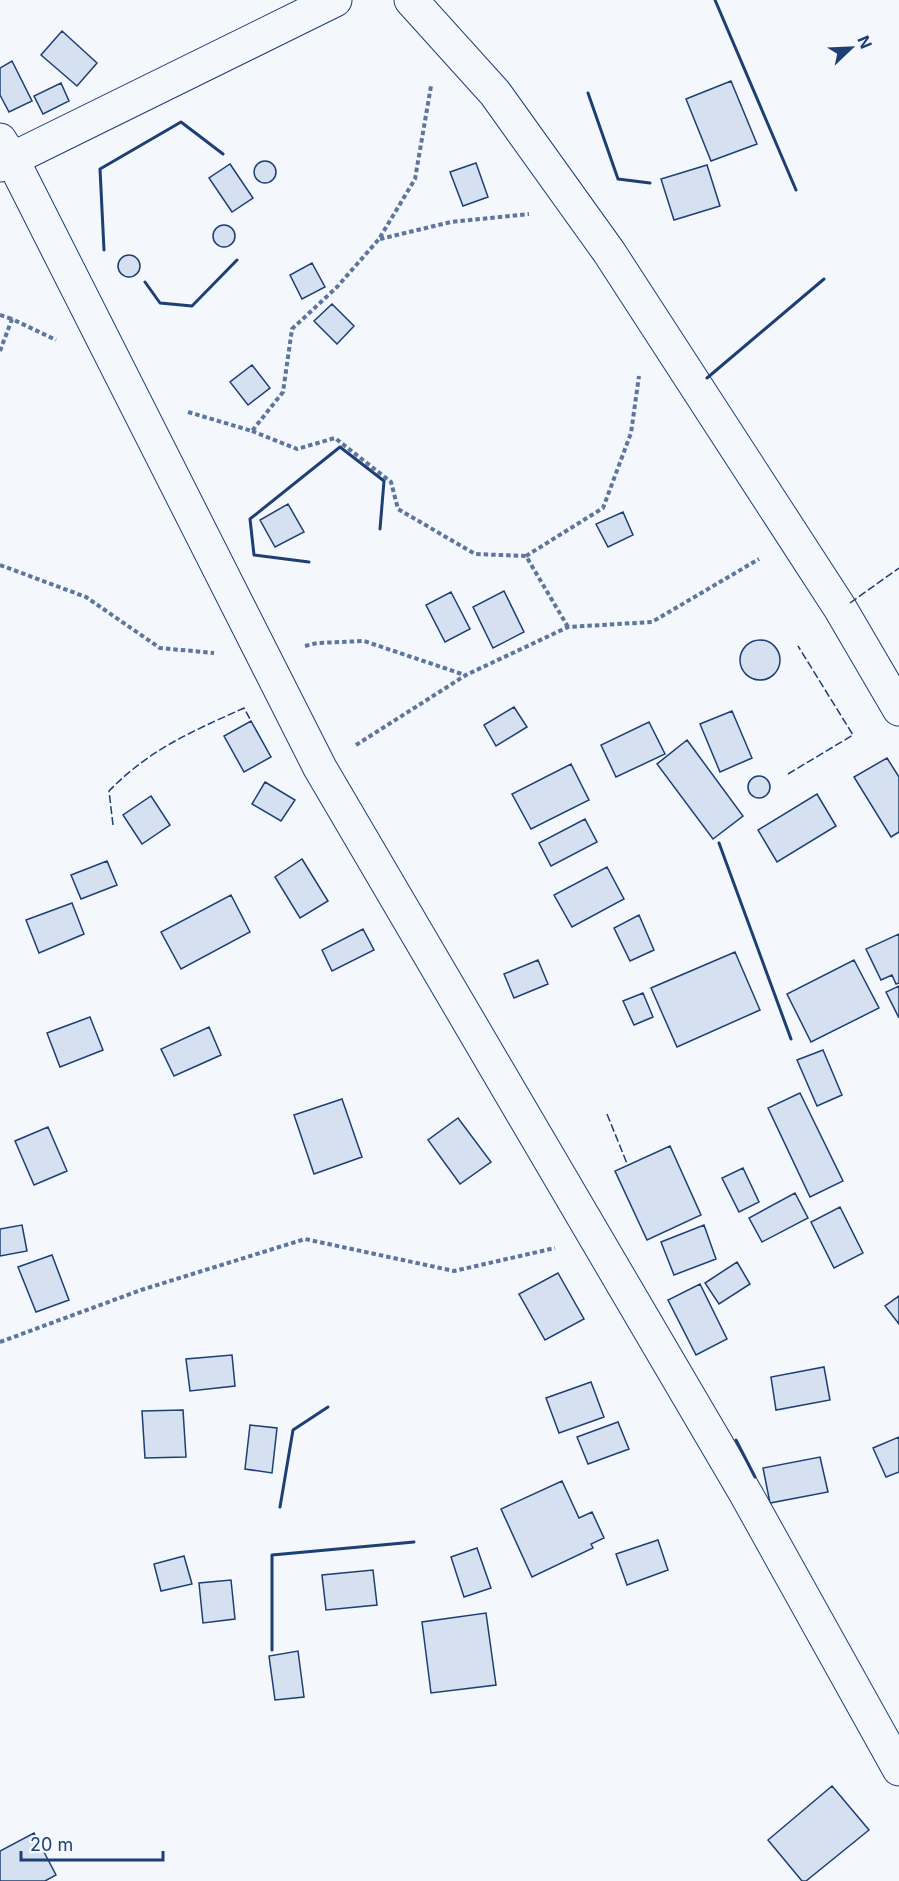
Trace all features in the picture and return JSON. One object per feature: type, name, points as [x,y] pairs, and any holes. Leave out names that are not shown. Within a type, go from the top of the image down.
[{"type":"street","points":[[335,0],[4,155],[131,396],[320,768],[746,1494],[899,1769]]},
{"type":"street","points":[[411,0],[495,93],[609,252],[795,537],[899,709]]},
{"type":"path","points":[[252,431],[283,392],[292,329],[337,286],[379,239],[415,179],[440,32]]},
{"type":"path","points":[[379,239],[451,222],[578,209]]},
{"type":"path","points":[[131,396],[252,431],[297,449],[334,438],[391,482],[398,509],[475,554],[526,556],[603,508],[631,433],[649,313]]},
{"type":"path","points":[[0,315],[116,367]]},
{"type":"path","points":[[0,351],[12,319]]},
{"type":"path","points":[[320,768],[466,675],[568,627],[652,622],[795,537]]},
{"type":"path","points":[[526,556],[568,627]]},
{"type":"path","points":[[0,1342],[141,1290],[305,1239],[454,1271],[597,1239]]},
{"type":"building","points":[[62,31],[97,63],[77,86],[41,55]]},
{"type":"building","points":[[12,61],[32,101],[9,112],[0,95],[0,68]]},
{"type":"building","points":[[731,81],[757,144],[711,161],[686,99]]},
{"type":"building","points":[[61,83],[69,101],[43,114],[34,96]]},
{"type":"building","points":[[265,161],[273,164],[276,172],[273,180],[265,183],[257,180],[254,172],[257,164]]},
{"type":"building","points":[[476,163],[488,197],[463,206],[450,172]]},
{"type":"building","points":[[230,164],[253,198],[232,212],[209,178]]},
{"type":"building","points":[[707,165],[720,206],[674,220],[661,179]]},
{"type":"building","points":[[224,225],[232,228],[235,236],[232,244],[224,247],[216,244],[213,236],[216,228]]},
{"type":"building","points":[[129,255],[137,258],[140,266],[137,274],[129,277],[121,274],[118,266],[121,258]]},
{"type":"building","points":[[312,263],[325,287],[302,299],[290,275]]},
{"type":"building","points":[[332,304],[354,326],[337,344],[314,321]]},
{"type":"building","points":[[252,365],[270,388],[248,405],[230,382]]},
{"type":"building","points":[[288,504],[304,532],[275,547],[260,520]]},
{"type":"building","points":[[623,512],[633,535],[608,547],[596,524]]},
{"type":"building","points":[[504,591],[524,632],[493,648],[473,607]]},
{"type":"building","points":[[451,592],[470,629],[445,642],[426,605]]},
{"type":"building","points":[[760,640],[768,641],[774,646],[779,652],[779,668],[774,674],[768,679],[760,680],[752,679],[746,674],[741,668],[740,660],[741,652],[746,646],[752,641]]},
{"type":"building","points":[[514,707],[527,727],[496,746],[484,725]]},
{"type":"building","points":[[732,711],[752,758],[720,772],[700,724]]},
{"type":"building","points":[[251,721],[271,757],[244,772],[224,736]]},
{"type":"building","points":[[649,722],[665,754],[616,777],[601,745]]},
{"type":"building","points":[[687,740],[743,816],[713,839],[657,764]]},
{"type":"building","points":[[887,758],[899,777],[899,832],[891,837],[854,777]]},
{"type":"building","points":[[571,764],[589,800],[531,829],[512,794]]},
{"type":"building","points":[[759,776],[767,779],[770,787],[767,795],[759,798],[751,795],[748,787],[751,779]]},
{"type":"building","points":[[265,782],[295,800],[281,821],[252,804]]},
{"type":"building","points":[[817,794],[836,826],[777,862],[758,830]]},
{"type":"building","points":[[151,796],[170,825],[142,844],[123,815]]},
{"type":"building","points":[[585,819],[597,842],[551,866],[539,843]]},
{"type":"building","points":[[302,859],[328,901],[300,918],[275,877]]},
{"type":"building","points":[[107,861],[117,885],[81,899],[71,875]]},
{"type":"building","points":[[607,867],[624,899],[572,927],[554,895]]},
{"type":"building","points":[[231,895],[250,932],[181,969],[161,932]]},
{"type":"building","points":[[72,903],[84,934],[39,953],[26,920]]},
{"type":"building","points":[[639,915],[654,950],[630,961],[614,928]]},
{"type":"building","points":[[363,929],[374,950],[332,971],[322,950]]},
{"type":"building","points":[[899,934],[899,983],[896,984],[892,975],[881,980],[866,949]]},
{"type":"building","points":[[735,952],[760,1010],[677,1047],[651,988]]},
{"type":"building","points":[[538,960],[548,984],[514,998],[504,974]]},
{"type":"building","points":[[854,960],[879,1008],[811,1042],[787,994]]},
{"type":"building","points":[[899,986],[899,1018],[886,992]]},
{"type":"building","points":[[643,993],[653,1017],[634,1025],[623,1001]]},
{"type":"building","points":[[90,1017],[103,1050],[60,1067],[47,1033]]},
{"type":"building","points":[[209,1027],[221,1055],[174,1076],[161,1049]]},
{"type":"building","points":[[823,1050],[842,1095],[817,1106],[797,1060]]},
{"type":"building","points":[[800,1093],[843,1181],[810,1197],[768,1108]]},
{"type":"building","points":[[342,1099],[362,1157],[314,1174],[294,1115]]},
{"type":"building","points":[[458,1118],[491,1162],[460,1184],[428,1140]]},
{"type":"building","points":[[48,1127],[67,1171],[34,1185],[15,1141]]},
{"type":"building","points":[[670,1146],[701,1215],[647,1240],[615,1171]]},
{"type":"building","points":[[743,1168],[759,1202],[739,1212],[722,1178]]},
{"type":"building","points":[[795,1193],[808,1218],[762,1242],[749,1218]]},
{"type":"building","points":[[840,1207],[863,1253],[834,1268],[811,1222]]},
{"type":"building","points":[[22,1225],[27,1251],[0,1256],[0,1229]]},
{"type":"building","points":[[704,1225],[716,1259],[674,1275],[661,1242]]},
{"type":"building","points":[[52,1255],[69,1300],[36,1312],[18,1267]]},
{"type":"building","points":[[737,1262],[750,1284],[719,1304],[705,1283]]},
{"type":"building","points":[[558,1273],[584,1319],[545,1340],[519,1294]]},
{"type":"building","points":[[700,1284],[727,1339],[696,1355],[668,1300]]},
{"type":"building","points":[[899,1296],[899,1324],[885,1306]]},
{"type":"building","points":[[232,1355],[235,1386],[190,1391],[186,1359]]},
{"type":"building","points":[[824,1367],[830,1400],[776,1410],[771,1377]]},
{"type":"building","points":[[591,1382],[604,1417],[559,1433],[546,1398]]},
{"type":"building","points":[[183,1410],[186,1457],[145,1458],[142,1411]]},
{"type":"building","points":[[618,1422],[629,1449],[588,1464],[577,1437]]},
{"type":"building","points":[[250,1425],[277,1428],[272,1473],[245,1469]]},
{"type":"building","points":[[899,1437],[899,1472],[886,1477],[873,1448]]},
{"type":"building","points":[[820,1457],[828,1492],[770,1503],[763,1468]]},
{"type":"building","points":[[562,1481],[579,1518],[592,1512],[604,1538],[591,1544],[593,1548],[532,1577],[501,1509]]},
{"type":"building","points":[[658,1540],[668,1570],[627,1585],[616,1554]]},
{"type":"building","points":[[477,1548],[491,1588],[464,1597],[451,1557]]},
{"type":"building","points":[[184,1556],[192,1584],[161,1591],[154,1564]]},
{"type":"building","points":[[373,1570],[377,1605],[326,1610],[322,1575]]},
{"type":"building","points":[[231,1580],[235,1619],[203,1623],[199,1583]]},
{"type":"building","points":[[486,1613],[496,1685],[431,1693],[422,1622]]},
{"type":"building","points":[[298,1651],[304,1697],[275,1700],[269,1656]]},
{"type":"building","points":[[832,1786],[869,1830],[806,1881],[802,1881],[768,1840]]},
{"type":"building","points":[[34,1833],[56,1875],[45,1881],[0,1881],[0,1851]]},
{"type":"fence","points":[[850,603],[899,568]]},
{"type":"fence","points":[[788,774],[853,735],[798,646]]},
{"type":"fence","points":[[113,825],[109,791],[124,776],[172,743],[244,708],[251,721]]},
{"type":"fence","points":[[607,1114],[628,1166]]},
{"type":"wall","points":[[715,0],[796,190]]},
{"type":"wall","points":[[588,93],[618,179],[650,183]]},
{"type":"wall","points":[[104,250],[100,169],[181,122],[223,154]]},
{"type":"wall","points":[[145,282],[160,303],[192,306],[237,260]]},
{"type":"wall","points":[[707,378],[824,279]]},
{"type":"wall","points":[[309,562],[254,555],[250,519],[340,447],[384,481],[380,529]]},
{"type":"wall","points":[[719,843],[791,1039]]},
{"type":"wall","points":[[280,1507],[293,1430],[328,1407]]},
{"type":"wall","points":[[736,1440],[755,1477]]},
{"type":"wall","points":[[272,1650],[272,1555],[414,1542]]}]
